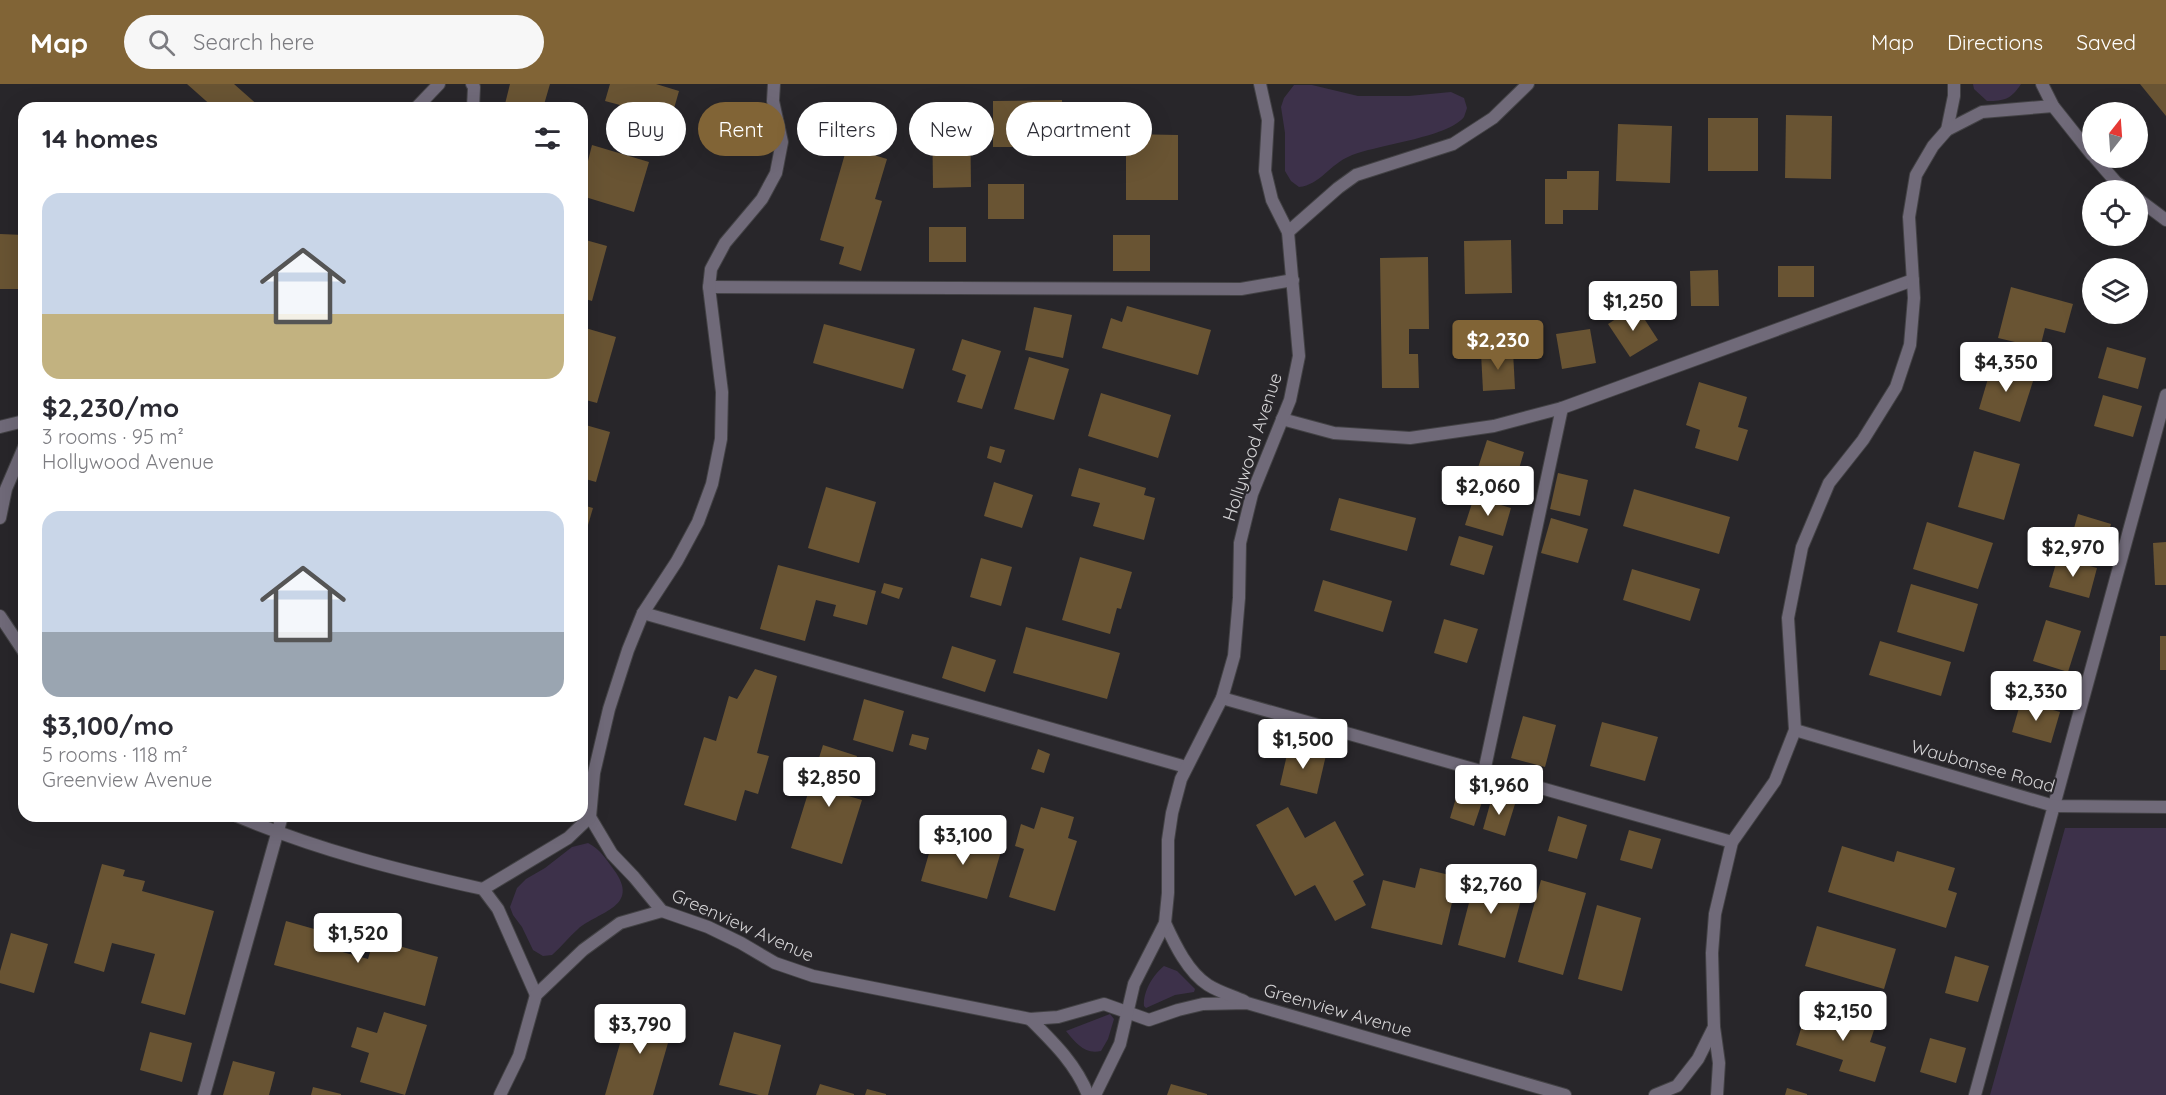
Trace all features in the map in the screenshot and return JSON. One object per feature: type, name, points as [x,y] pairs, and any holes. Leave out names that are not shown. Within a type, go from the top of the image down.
[{"type":"street","points":[[422,102],[439,84]]},
{"type":"street","points":[[472,84],[473,102]]},
{"type":"street","points":[[590,817],[594,773],[609,709],[628,650],[643,613],[677,561],[698,522],[712,484],[721,439],[722,392],[709,287],[711,269],[725,243],[762,199],[776,173],[782,142],[773,100],[774,84]]},
{"type":"street","name":"Hollywood Avenue","points":[[1095,1095],[1120,1044],[1134,984],[1165,923],[1168,893],[1168,840],[1172,813],[1181,779],[1221,698],[1234,656],[1239,598],[1240,543],[1252,494],[1290,400],[1299,356],[1288,232],[1272,200],[1265,171],[1268,120],[1260,84]]},
{"type":"street","points":[[1288,232],[1356,175],[1453,144],[1493,118],[1528,84]]},
{"type":"street","points":[[1947,130],[1954,96],[1954,84]]},
{"type":"street","points":[[2042,84],[2053,106],[2082,141]]},
{"type":"street","points":[[1717,1095],[1719,1062],[1714,1027],[1712,953],[1714,914],[1732,842],[1775,781],[1795,730],[1788,618],[1802,547],[1828,483],[1863,440],[1896,387],[1910,345],[1914,298],[1909,217],[1916,175],[1933,146],[1947,130],[1982,112],[2053,106]]},
{"type":"street","points":[[2104,168],[2114,180]]},
{"type":"street","points":[[2148,206],[2166,220]]},
{"type":"street","points":[[709,287],[1240,289],[1293,280]]},
{"type":"street","points":[[1282,419],[1334,433],[1410,438],[1494,426],[1562,408],[1913,280]]},
{"type":"street","points":[[1975,1095],[2166,395]]},
{"type":"street","points":[[1484,772],[1562,408]]},
{"type":"street","points":[[0,427],[18,422]]},
{"type":"street","points":[[0,518],[6,489],[18,461]]},
{"type":"street","points":[[643,613],[1186,767]]},
{"type":"street","points":[[0,616],[18,643]]},
{"type":"street","points":[[1221,698],[1732,842]]},
{"type":"street","name":"Waubansee Road","points":[[1795,730],[2055,806],[2166,807]]},
{"type":"street","name":"Greenview Avenue","points":[[590,817],[612,854],[662,911],[708,927],[776,963],[813,976],[1030,1019],[1058,1017],[1104,1004],[1149,1020],[1203,1004],[1247,1003],[1565,1095]]},
{"type":"street","points":[[251,822],[363,861],[483,889],[498,909],[536,994]]},
{"type":"street","points":[[204,1095],[281,822]]},
{"type":"street","points":[[483,889],[568,838],[585,822]]},
{"type":"street","points":[[500,1095],[519,1056],[536,994],[583,950],[620,923],[662,911]]},
{"type":"street","points":[[1165,923],[1175,946],[1196,974],[1209,986],[1247,1003]]},
{"type":"street","points":[[1030,1019],[1067,1057],[1083,1082],[1088,1095]]},
{"type":"street","points":[[1655,1095],[1677,1086],[1698,1059],[1714,1027]]},
{"type":"shaded area","points":[[1973,84],[2021,84],[2007,98],[1987,101],[1974,89]]},
{"type":"shaded area","points":[[1294,85],[1312,85],[1358,96],[1409,96],[1451,92],[1464,98],[1467,108],[1464,117],[1443,130],[1350,156],[1313,182],[1299,187],[1291,181],[1285,171],[1285,133],[1281,107],[1284,98]]},
{"type":"shaded area","points":[[2065,828],[2166,828],[2166,1095],[1990,1095]]},
{"type":"shaded area","points":[[588,843],[602,855],[621,882],[623,892],[620,900],[614,907],[578,929],[552,955],[543,956],[533,950],[522,927],[513,915],[510,907],[517,888],[526,879],[545,868],[572,847]]},
{"type":"shaded area","points":[[1164,966],[1177,971],[1195,989],[1194,992],[1175,995],[1146,1008],[1144,1000],[1147,989]]},
{"type":"shaded area","points":[[1110,1014],[1114,1019],[1108,1039],[1101,1051],[1086,1050],[1077,1044],[1066,1031]]},
{"type":"building","points":[[187,84],[234,84],[254,102],[207,102]]},
{"type":"building","points":[[510,84],[550,84],[545,102],[506,102]]},
{"type":"building","points":[[610,84],[656,84],[679,91],[676,102],[605,101]]},
{"type":"building","points":[[2140,84],[2166,84],[2166,116]]},
{"type":"building","points":[[1062,100],[1062,102],[1006,102],[1006,147],[994,147],[993,101]]},
{"type":"building","points":[[1786,115],[1832,116],[1831,179],[1785,178]]},
{"type":"building","points":[[1708,118],[1758,118],[1758,171],[1708,171]]},
{"type":"building","points":[[1618,124],[1672,126],[1670,183],[1616,181]]},
{"type":"building","points":[[1152,134],[1178,135],[1178,200],[1126,200],[1126,156],[1152,156]]},
{"type":"building","points":[[592,145],[606,149],[606,156],[629,156],[649,162],[634,212],[588,198],[588,161]]},
{"type":"building","points":[[844,156],[877,156],[887,159],[875,199],[882,201],[861,271],[839,264],[844,247],[820,240]]},
{"type":"building","points":[[933,156],[971,156],[971,187],[933,188]]},
{"type":"building","points":[[1567,171],[1599,171],[1598,210],[1563,210],[1563,224],[1545,224],[1545,179],[1567,179]]},
{"type":"building","points":[[988,184],[1024,184],[1024,219],[988,219]]},
{"type":"building","points":[[929,227],[966,227],[966,262],[929,262]]},
{"type":"building","points":[[0,234],[18,235],[18,289],[0,289]]},
{"type":"building","points":[[1113,235],[1150,235],[1150,271],[1113,271]]},
{"type":"building","points":[[1511,240],[1512,293],[1465,294],[1464,241]]},
{"type":"building","points":[[588,241],[607,246],[592,301],[588,300]]},
{"type":"building","points":[[1428,257],[1429,329],[1409,329],[1409,354],[1418,354],[1419,388],[1382,388],[1380,258]]},
{"type":"building","points":[[1778,266],[1814,266],[1814,297],[1778,297]]},
{"type":"building","points":[[1718,270],[1719,306],[1691,306],[1690,271]]},
{"type":"building","points":[[2011,287],[2073,304],[2065,333],[2045,328],[2040,348],[1998,338]]},
{"type":"building","points":[[1127,306],[1211,330],[1198,375],[1102,348],[1111,318],[1122,322]]},
{"type":"building","points":[[1636,306],[1658,340],[1630,357],[1608,324]]},
{"type":"building","points":[[1034,307],[1072,315],[1063,358],[1025,350]]},
{"type":"building","points":[[824,324],[915,349],[903,389],[813,363]]},
{"type":"building","points":[[588,329],[616,337],[597,403],[588,401]]},
{"type":"building","points":[[1590,329],[1596,363],[1562,369],[1556,334]]},
{"type":"building","points":[[962,339],[1001,351],[982,409],[957,402],[966,375],[952,370]]},
{"type":"building","points":[[2107,347],[2146,358],[2138,389],[2098,378]]},
{"type":"building","points":[[1513,351],[1515,389],[1483,391],[1481,353]]},
{"type":"building","points":[[1029,357],[1069,369],[1054,420],[1014,409]]},
{"type":"building","points":[[1992,365],[2034,378],[2020,422],[1979,409]]},
{"type":"building","points":[[1699,382],[1747,397],[1738,427],[1748,430],[1738,461],[1695,448],[1700,430],[1686,425]]},
{"type":"building","points":[[1101,393],[1171,415],[1158,458],[1088,436]]},
{"type":"building","points":[[2103,395],[2142,406],[2133,437],[2094,426]]},
{"type":"building","points":[[588,426],[610,432],[596,482],[588,480]]},
{"type":"building","points":[[1487,440],[1524,452],[1513,489],[1475,477]]},
{"type":"building","points":[[990,446],[1005,450],[1001,463],[987,458]]},
{"type":"building","points":[[1974,451],[2020,464],[2004,520],[1958,507]]},
{"type":"building","points":[[1079,468],[1146,488],[1144,495],[1155,498],[1144,540],[1093,526],[1100,503],[1071,496]]},
{"type":"building","points":[[1558,473],[1588,480],[1580,516],[1550,509]]},
{"type":"building","points":[[994,482],[1033,495],[1022,528],[984,516]]},
{"type":"building","points":[[826,487],[876,502],[859,563],[808,548]]},
{"type":"building","points":[[1634,489],[1730,517],[1719,554],[1623,526]]},
{"type":"building","points":[[1474,497],[1511,508],[1503,536],[1465,525]]},
{"type":"building","points":[[1339,498],[1416,518],[1407,551],[1330,530]]},
{"type":"building","points":[[588,507],[593,508],[588,525]]},
{"type":"building","points":[[2078,514],[2111,524],[2103,555],[2069,546]]},
{"type":"building","points":[[1551,518],[1588,529],[1578,563],[1541,553]]},
{"type":"building","points":[[1927,522],[1993,543],[1978,589],[1913,569]]},
{"type":"building","points":[[1459,536],[1493,546],[1484,575],[1450,565]]},
{"type":"building","points":[[2166,542],[2166,585],[2155,585],[2153,543]]},
{"type":"building","points":[[1080,557],[1132,572],[1121,609],[1117,608],[1110,634],[1062,620]]},
{"type":"building","points":[[2058,557],[2097,568],[2089,598],[2049,587]]},
{"type":"building","points":[[981,558],[1012,567],[1001,606],[970,597]]},
{"type":"building","points":[[778,565],[876,591],[867,625],[833,616],[836,605],[816,600],[805,641],[760,629]]},
{"type":"building","points":[[1632,569],[1700,589],[1690,621],[1623,600]]},
{"type":"building","points":[[1323,580],[1392,601],[1383,632],[1314,611]]},
{"type":"building","points":[[884,583],[903,588],[899,599],[881,593]]},
{"type":"building","points":[[1911,584],[1978,604],[1964,652],[1897,632]]},
{"type":"building","points":[[1444,619],[1478,629],[1467,663],[1434,653]]},
{"type":"building","points":[[2046,620],[2081,631],[2068,672],[2033,661]]},
{"type":"building","points":[[1026,627],[1120,653],[1107,699],[1013,673]]},
{"type":"building","points":[[2160,636],[2166,636],[2166,670],[2160,670]]},
{"type":"building","points":[[1880,641],[1951,662],[1941,696],[1869,675]]},
{"type":"building","points":[[952,646],[996,660],[985,692],[942,678]]},
{"type":"building","points":[[755,669],[777,676],[757,753],[769,756],[758,794],[745,790],[736,821],[684,805],[704,737],[716,741],[729,696],[737,699]]},
{"type":"building","points":[[864,699],[904,711],[893,752],[853,740]]},
{"type":"building","points":[[2021,701],[2060,712],[2051,743],[2012,732]]},
{"type":"building","points":[[1523,716],[1556,725],[1545,767],[1511,758]]},
{"type":"building","points":[[1602,722],[1658,737],[1645,781],[1590,766]]},
{"type":"building","points":[[912,734],[929,738],[926,750],[909,745]]},
{"type":"building","points":[[823,745],[857,756],[845,795],[862,800],[842,864],[791,848]]},
{"type":"building","points":[[1289,746],[1326,755],[1317,794],[1280,785]]},
{"type":"building","points":[[1038,749],[1050,754],[1044,773],[1031,769]]},
{"type":"building","points":[[1459,788],[1484,796],[1474,826],[1450,818]]},
{"type":"building","points":[[1492,797],[1515,804],[1505,836],[1483,829]]},
{"type":"building","points":[[1041,807],[1074,817],[1068,838],[1077,841],[1055,911],[1009,897],[1024,849],[1015,846],[1021,824],[1034,829]]},
{"type":"building","points":[[1288,807],[1305,838],[1335,821],[1364,875],[1353,881],[1366,905],[1335,921],[1315,885],[1295,896],[1256,825]]},
{"type":"building","points":[[1558,816],[1587,825],[1577,859],[1548,851]]},
{"type":"building","points":[[1629,830],[1661,839],[1652,869],[1620,860]]},
{"type":"building","points":[[953,833],[1002,848],[987,899],[921,881],[932,843],[949,848]]},
{"type":"building","points":[[1842,846],[1894,862],[1897,851],[1955,868],[1948,890],[1957,893],[1946,928],[1828,892]]},
{"type":"building","points":[[102,864],[125,870],[123,876],[145,881],[142,891],[214,911],[185,1015],[141,1003],[155,954],[112,943],[104,972],[74,963]]},
{"type":"building","points":[[1420,868],[1458,877],[1442,945],[1371,928],[1383,880],[1415,888]]},
{"type":"building","points":[[1477,872],[1525,885],[1505,958],[1458,945]]},
{"type":"building","points":[[1541,880],[1586,893],[1563,975],[1518,962]]},
{"type":"building","points":[[1597,905],[1641,918],[1622,991],[1578,979]]},
{"type":"building","points":[[286,921],[339,936],[335,950],[368,959],[374,939],[438,957],[425,1006],[274,965]]},
{"type":"building","points":[[1817,926],[1896,949],[1884,989],[1805,966]]},
{"type":"building","points":[[11,933],[48,944],[34,993],[0,983],[0,971]]},
{"type":"building","points":[[1955,956],[1989,966],[1978,1002],[1945,993]]},
{"type":"building","points":[[1808,1006],[1875,1027],[1870,1042],[1886,1047],[1875,1082],[1839,1071],[1843,1060],[1796,1045]]},
{"type":"building","points":[[630,1009],[674,1022],[653,1095],[605,1095]]},
{"type":"building","points":[[384,1012],[427,1025],[405,1095],[360,1082],[369,1053],[351,1047],[357,1027],[377,1033]]},
{"type":"building","points":[[150,1032],[192,1043],[182,1082],[140,1070]]},
{"type":"building","points":[[734,1032],[781,1045],[768,1095],[719,1085]]},
{"type":"building","points":[[1930,1038],[1966,1048],[1956,1083],[1920,1072]]},
{"type":"building","points":[[233,1061],[275,1072],[269,1095],[223,1095]]},
{"type":"building","points":[[820,1084],[854,1094],[854,1095],[816,1095]]},
{"type":"building","points":[[1171,1084],[1207,1094],[1207,1095],[1167,1095]]},
{"type":"building","points":[[313,1087],[341,1094],[341,1095],[311,1095]]},
{"type":"building","points":[[1787,1088],[1807,1094],[1807,1095],[1785,1095]]},
{"type":"building","points":[[867,1089],[886,1094],[886,1095],[865,1095]]}]
